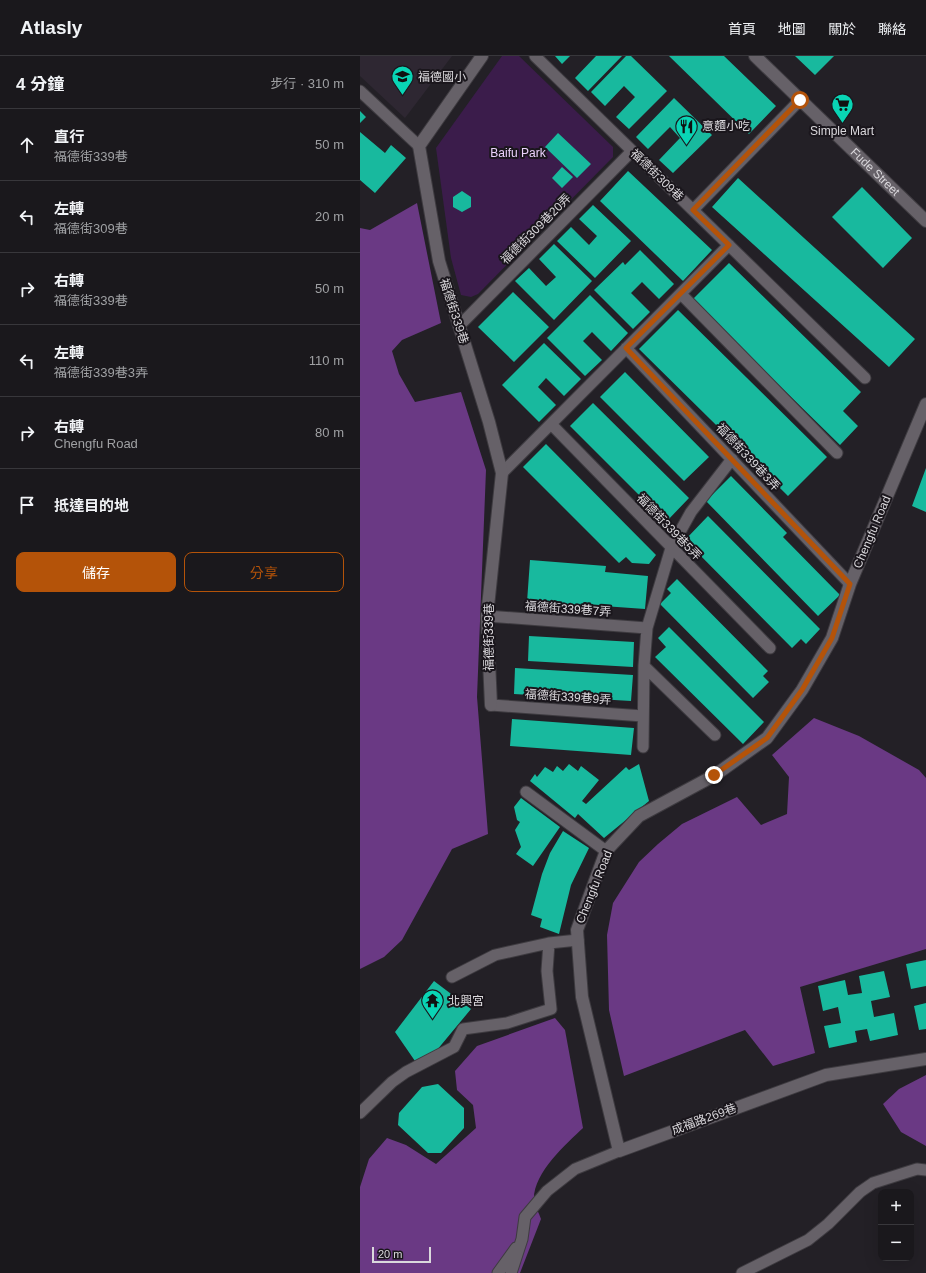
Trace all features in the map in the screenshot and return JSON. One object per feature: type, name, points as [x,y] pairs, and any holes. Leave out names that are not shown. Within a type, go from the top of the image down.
[{"type":"street","points":[[419,146],[482,56]]},
{"type":"street","name":"Fude Street","points":[[755,56],[926,221]]},
{"type":"street","name":"福德街339巷","points":[[419,146],[439,261],[489,422],[502,473],[487,616],[491,705]]},
{"type":"street","name":"Chengfu Road","points":[[619,1151],[582,997],[577,930],[606,851],[639,816],[714,775],[767,738],[802,690],[832,638],[850,584],[926,404]]},
{"type":"street","name":"成福路269巷","points":[[619,1151],[826,1075],[926,1059]]},
{"type":"lane","name":"福德街309巷","points":[[535,56],[865,378]]},
{"type":"lane","points":[[360,91],[419,146]]},
{"type":"lane","points":[[693,210],[800,100]]},
{"type":"lane","name":"福德街309巷20弄","points":[[459,326],[632,150]]},
{"type":"lane","points":[[502,473],[729,245]]},
{"type":"lane","points":[[681,294],[838,453]]},
{"type":"lane","name":"福德街339巷3弄","points":[[626,348],[850,584]]},
{"type":"lane","name":"福德街339巷5弄","points":[[550,424],[770,648]]},
{"type":"lane","points":[[643,748],[644,666],[647,628],[672,548],[691,512],[732,459]]},
{"type":"lane","name":"福德街339巷7弄","points":[[487,616],[647,628]]},
{"type":"lane","points":[[644,666],[715,735]]},
{"type":"lane","name":"福德街339巷9弄","points":[[491,705],[643,716]]},
{"type":"lane","points":[[526,792],[606,851]]},
{"type":"lane","points":[[452,976],[495,955],[549,943],[578,940]]},
{"type":"lane","points":[[360,1113],[392,1082],[406,1072],[454,1048],[463,1029],[506,1023],[551,1009],[546,971],[549,943]]},
{"type":"lane","name":"成福路269巷","points":[[511,1273],[522,1239],[525,1217],[547,1191],[575,1170],[619,1151]]},
{"type":"lane","points":[[742,1273],[808,1240],[828,1224],[860,1192],[873,1183],[916,1169],[926,1170]]},
{"type":"lane","name":"成福路269巷","points":[[498,1273],[522,1239]]},
{"type":"shaded area","name":"福德國小","points":[[360,56],[452,56],[405,118],[360,76]]},
{"type":"shaded area","points":[[417,203],[441,323],[402,340],[392,351],[399,374],[415,402],[461,392],[486,470],[477,697],[488,834],[452,849],[402,940],[384,957],[360,969],[360,228],[370,230]]},
{"type":"shaded area","points":[[814,718],[859,736],[919,770],[926,778],[926,949],[800,987],[815,1053],[773,1066],[745,1030],[624,1076],[609,1010],[607,935],[613,903],[639,862],[682,824],[737,797],[761,825],[787,814],[789,777],[772,755]]},
{"type":"shaded area","points":[[555,1018],[565,1030],[583,1128],[551,1160],[538,1180],[534,1201],[541,1219],[520,1273],[360,1273],[360,1187],[369,1159],[387,1138],[406,1145],[436,1164],[476,1128],[473,1105],[457,1090],[455,1071],[477,1046]]},
{"type":"shaded area","points":[[926,1075],[926,1146],[901,1132],[883,1104],[899,1089]]},
{"type":"green space","name":"Baifu Park","points":[[502,56],[519,56],[613,147],[613,157],[478,294],[471,297],[461,295],[451,258],[436,148]]},
{"type":"building","points":[[555,56],[570,56],[562,64]]},
{"type":"building","points":[[596,56],[622,56],[588,91],[575,78]]},
{"type":"building","points":[[626,56],[631,56],[667,91],[629,129],[616,117],[635,97],[624,86],[605,106],[591,92]]},
{"type":"building","points":[[669,56],[724,56],[776,106],[749,134]]},
{"type":"building","points":[[795,56],[834,56],[815,75]]},
{"type":"building","points":[[674,98],[712,135],[673,173],[659,160],[680,138],[670,127],[648,149],[636,137]]},
{"type":"building","points":[[360,111],[366,117],[360,123]]},
{"type":"building","points":[[360,132],[385,153],[391,145],[406,158],[375,193],[360,180]]},
{"type":"building","points":[[558,133],[591,164],[577,178],[545,147]]},
{"type":"building","points":[[562,167],[573,177],[562,188],[552,178]]},
{"type":"building","points":[[628,171],[712,250],[683,281],[600,201]]},
{"type":"building","points":[[738,178],[915,339],[889,367],[712,207]]},
{"type":"building","points":[[862,187],[912,238],[883,268],[832,217]]},
{"type":"building","points":[[462,191],[471,197],[471,207],[462,212],[453,207],[453,197]]},
{"type":"building","points":[[593,205],[631,241],[595,278],[557,241],[571,227],[589,245],[597,236],[579,219]]},
{"type":"building","points":[[554,244],[592,281],[554,320],[515,281],[529,268],[546,286],[556,277],[539,259]]},
{"type":"building","points":[[640,250],[674,284],[659,299],[642,282],[631,293],[650,312],[633,329],[594,290],[623,262],[625,265]]},
{"type":"building","points":[[729,263],[861,392],[843,411],[858,426],[840,445],[692,300]]},
{"type":"building","points":[[513,292],[549,327],[514,362],[478,327]]},
{"type":"building","points":[[590,295],[628,333],[611,351],[592,332],[583,341],[602,360],[585,376],[547,338]]},
{"type":"building","points":[[678,310],[827,457],[788,496],[639,349]]},
{"type":"building","points":[[544,343],[581,379],[564,396],[546,378],[538,387],[556,405],[539,422],[502,385]]},
{"type":"building","points":[[625,372],[709,457],[684,481],[600,397]]},
{"type":"building","points":[[593,403],[689,498],[666,522],[570,426]]},
{"type":"building","points":[[546,444],[656,555],[649,564],[632,563],[626,557],[619,563],[523,467]]},
{"type":"building","points":[[926,468],[926,512],[912,506]]},
{"type":"building","points":[[731,476],[787,533],[783,537],[840,595],[818,616],[706,501]]},
{"type":"building","points":[[708,516],[820,629],[806,644],[801,639],[792,648],[685,540]]},
{"type":"building","points":[[530,560],[606,566],[605,572],[648,576],[645,609],[603,606],[602,609],[527,602]]},
{"type":"building","points":[[677,579],[768,671],[763,676],[769,682],[753,698],[660,604],[671,593],[667,589]]},
{"type":"building","points":[[669,627],[764,722],[743,744],[655,657],[666,647],[658,638]]},
{"type":"building","points":[[529,636],[634,642],[633,667],[528,661]]},
{"type":"building","points":[[515,668],[633,675],[631,701],[514,694]]},
{"type":"building","points":[[512,719],[634,728],[631,755],[510,746]]},
{"type":"building","points":[[569,764],[578,771],[581,766],[599,780],[582,801],[586,804],[626,767],[629,770],[639,764],[649,801],[604,838],[578,814],[575,818],[530,781],[535,774],[537,777],[545,767],[553,772],[557,766],[563,771]]},
{"type":"building","points":[[521,798],[560,827],[533,866],[516,854],[521,847],[515,830],[520,822],[517,820],[514,807]]},
{"type":"building","points":[[563,831],[589,848],[571,885],[559,934],[540,927],[542,919],[531,915],[542,874],[550,853]]},
{"type":"building","points":[[926,960],[926,986],[911,989],[906,964]]},
{"type":"building","points":[[884,971],[890,997],[871,1001],[874,1017],[894,1013],[898,1035],[870,1041],[867,1029],[855,1031],[857,1042],[829,1048],[824,1026],[841,1023],[838,1007],[823,1011],[818,986],[845,980],[848,995],[862,993],[859,976]]},
{"type":"building","name":"北興宮","points":[[434,981],[471,1009],[437,1050],[415,1061],[395,1032]]},
{"type":"building","points":[[926,1003],[926,1029],[919,1030],[914,1006]]},
{"type":"building","points":[[438,1084],[464,1108],[464,1128],[441,1153],[428,1153],[398,1125],[399,1113],[422,1087]]},
{"type":"place","name":"福德國小","points":[[402,96]]},
{"type":"place","name":"Simple Mart","points":[[842,124]]},
{"type":"place","name":"意麵小吃","points":[[686,146]]},
{"type":"place","name":"北興宮","points":[[432,1020]]},
{"type":"route","points":[[714,775],[767,738],[802,690],[832,638],[850,584],[626,348],[729,245],[693,210],[800,100]]}]
